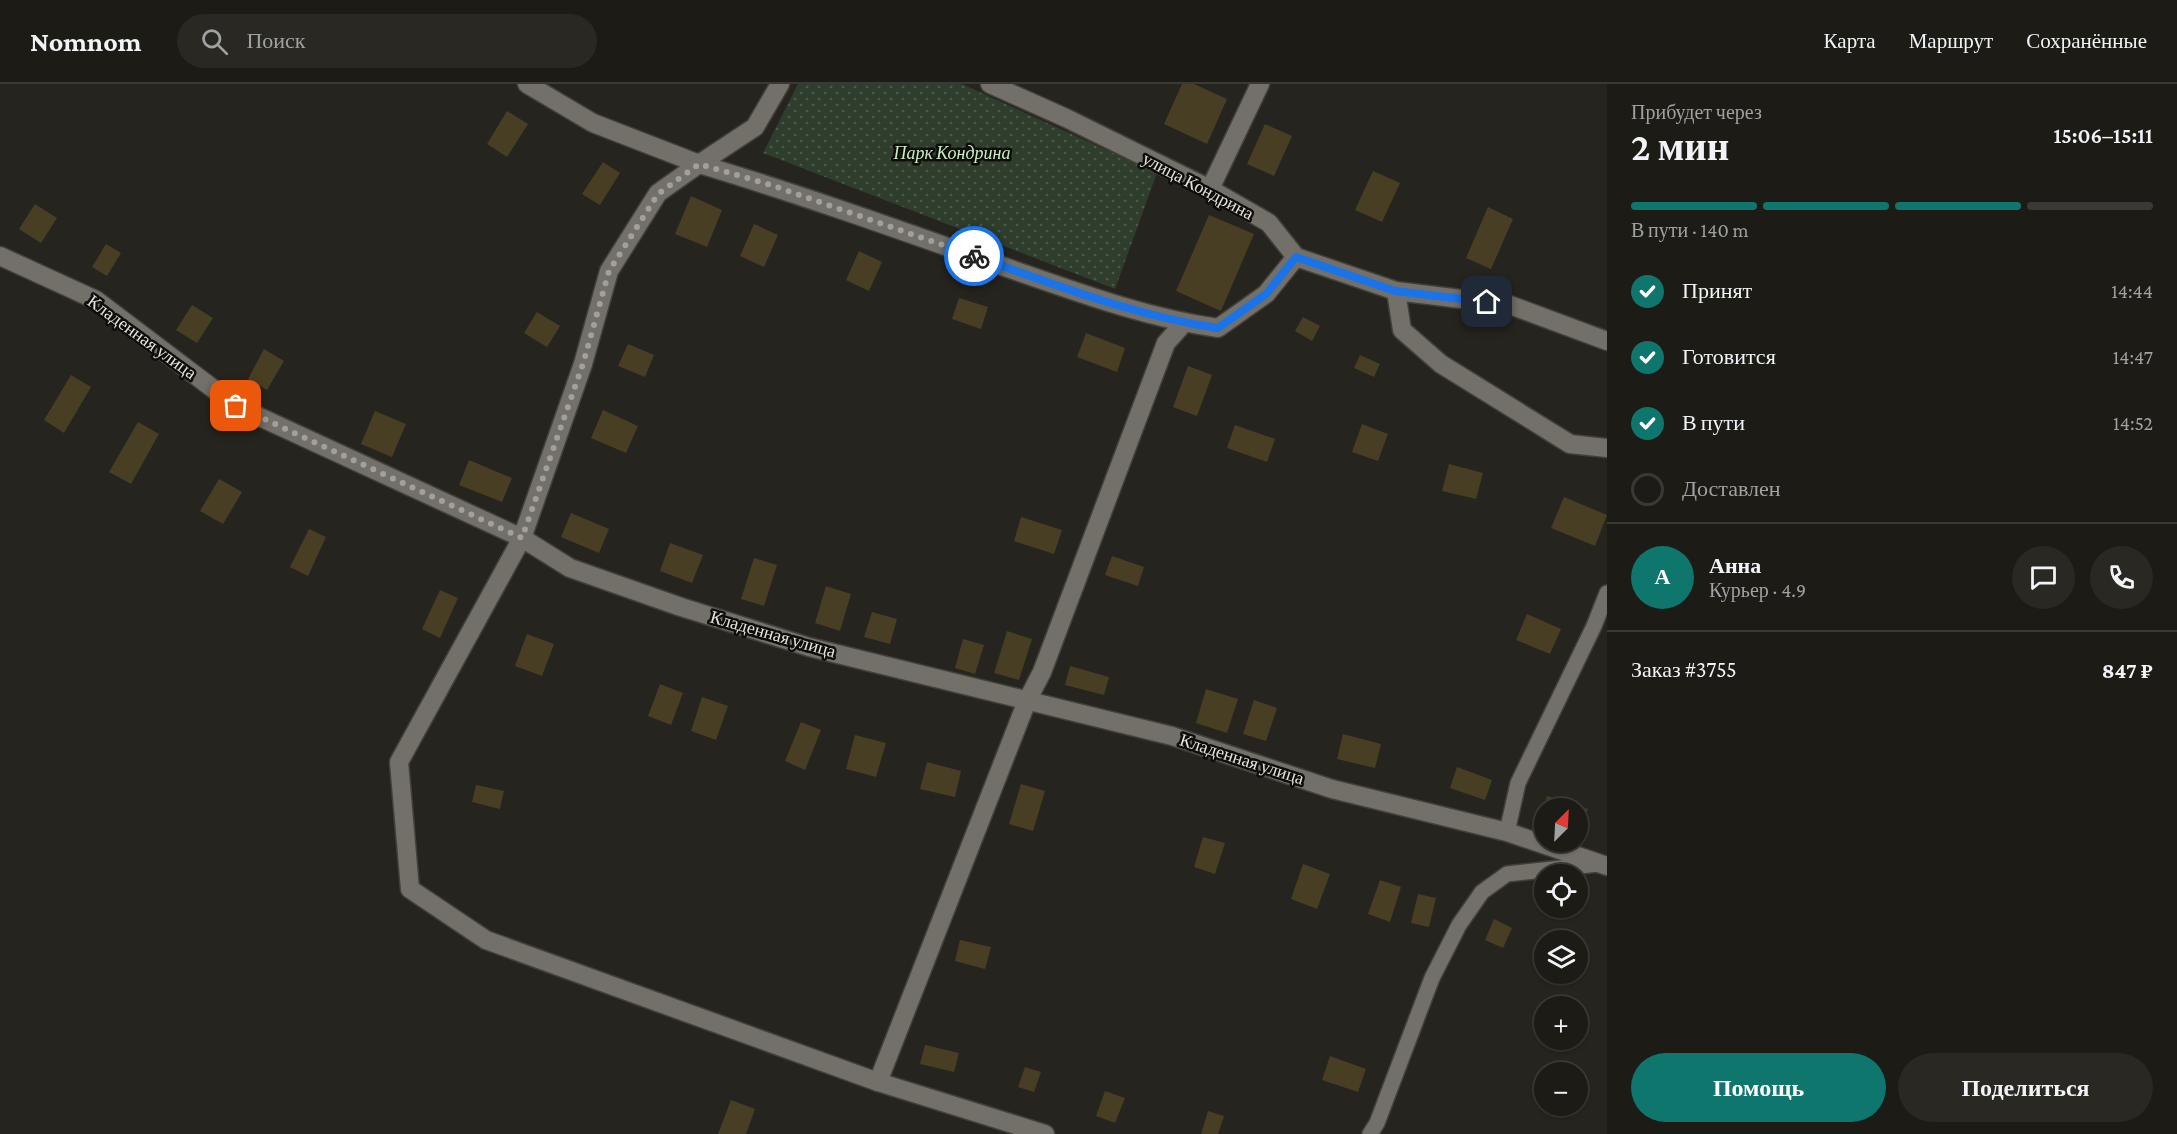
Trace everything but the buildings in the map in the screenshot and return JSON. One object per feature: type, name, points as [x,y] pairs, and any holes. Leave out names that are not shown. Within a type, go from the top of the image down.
[{"type":"street","points":[[527,84],[593,123],[699,164],[771,185],[1109,303],[1184,323],[1218,328],[1266,294],[1296,257],[1395,291],[1510,305],[1607,341]]},
{"type":"street","points":[[780,84],[755,127],[658,194],[609,271],[583,364],[522,538],[399,762],[410,889],[486,940],[878,1082],[1045,1134]]},
{"type":"street","name":"улица Кондрина","points":[[990,84],[1066,118],[1210,189],[1269,223],[1296,257]]},
{"type":"street","points":[[1210,189],[1260,84]]},
{"type":"street","name":"Кладенная улица","points":[[0,256],[96,300],[236,406],[522,538],[570,568],[681,607],[809,647],[1172,736],[1332,789],[1507,832],[1604,865]]},
{"type":"street","points":[[1395,291],[1402,330],[1441,364],[1570,444],[1607,448]]},
{"type":"street","points":[[878,1082],[1027,701],[1051,650],[1166,343],[1184,323]]},
{"type":"lane","points":[[1507,832],[1518,783],[1594,627],[1607,593]]},
{"type":"lane","points":[[1370,1134],[1377,1123],[1432,978],[1459,925],[1482,891],[1507,874],[1604,865]]},
{"type":"green space","name":"Парк Кондрина","points":[[798,84],[962,84],[1157,173],[1115,289],[763,153]]},
{"type":"way so far","points":[[236,406],[522,538],[583,364],[609,271],[658,194],[699,164],[771,185],[974,256]]},
{"type":"route","points":[[974,256],[1109,303],[1184,323],[1218,328],[1266,294],[1296,257],[1395,291],[1487,302]]}]
